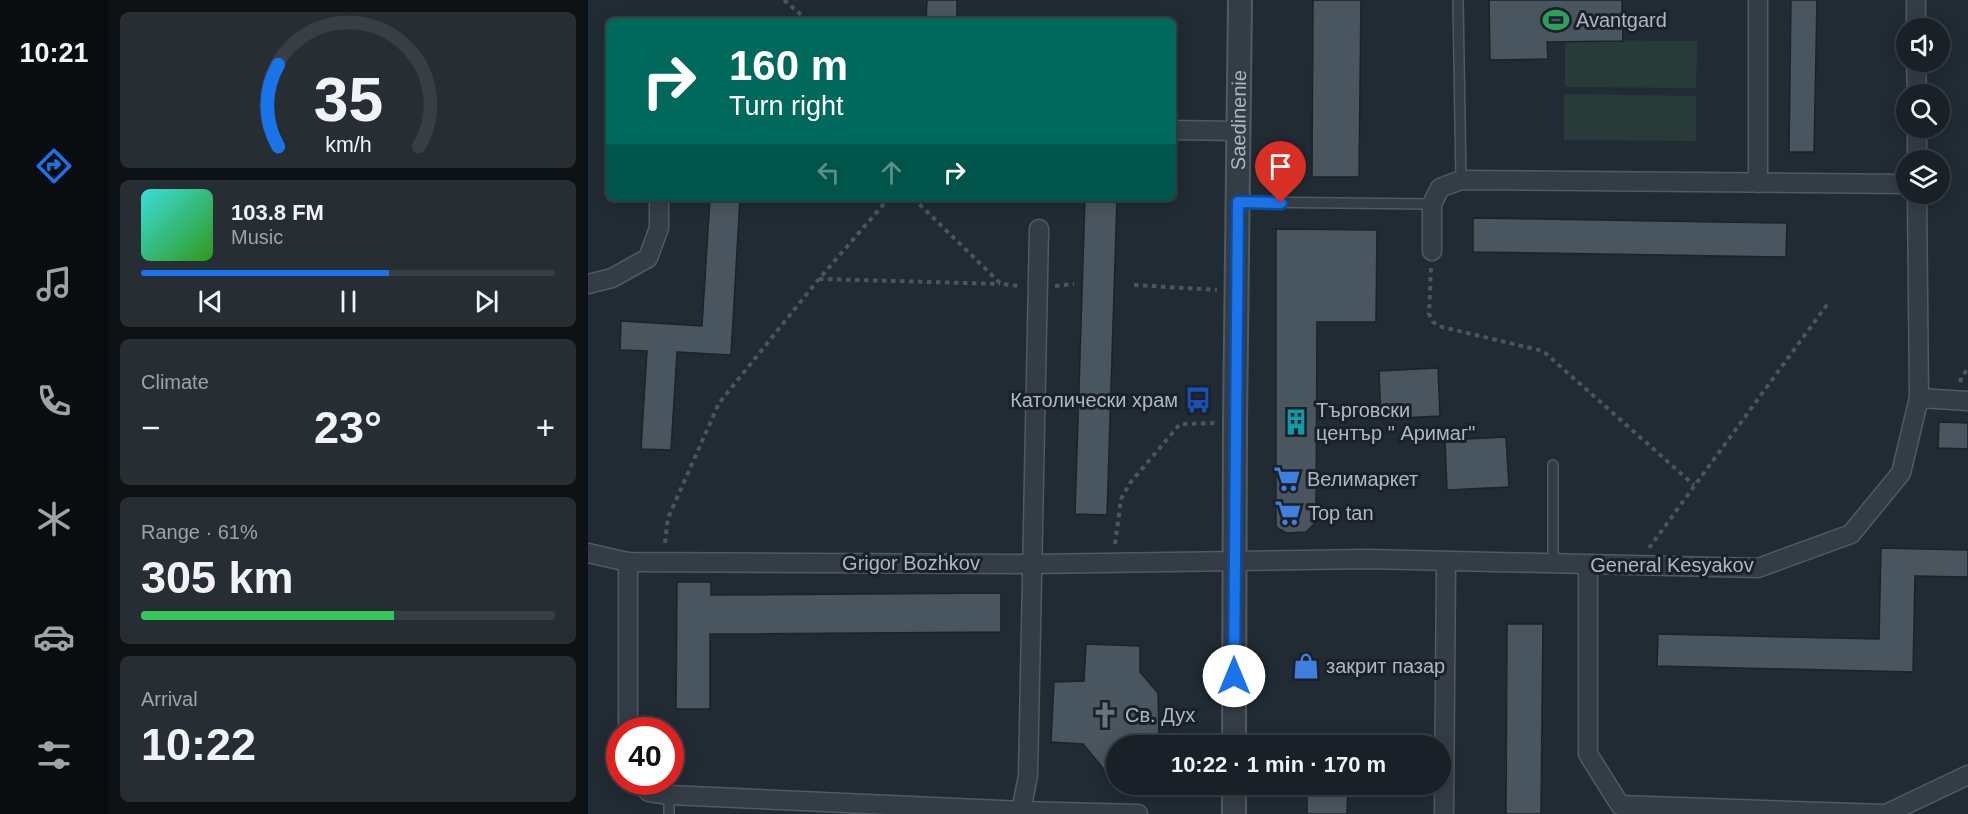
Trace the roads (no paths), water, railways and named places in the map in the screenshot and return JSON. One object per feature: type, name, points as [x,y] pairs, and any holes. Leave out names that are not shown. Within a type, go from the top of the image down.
[{"type":"street","name":"Saedinenie","points":[[1234,735],[1240,0]]},
{"type":"street","points":[[1758,0],[1758,183]]},
{"type":"street","points":[[1916,0],[1916,18]]},
{"type":"street","points":[[1176,130],[1239,131]]},
{"type":"street","points":[[1432,251],[1432,204],[1440,188],[1461,180],[1896,184]]},
{"type":"street","points":[[588,284],[612,278],[648,258],[659,228],[659,201]]},
{"type":"street","name":"General Kesyakov","points":[[1235,561],[1446,561],[1758,568],[1851,534],[1901,473],[1918,398],[1917,204]]},
{"type":"street","points":[[1021,812],[1028,776],[1039,229]]},
{"type":"street","points":[[1918,398],[1968,401]]},
{"type":"street","name":"Grigor Bozhkov","points":[[588,554],[628,562],[1032,564],[1235,561]]},
{"type":"street","points":[[1444,814],[1446,561]]},
{"type":"street","points":[[628,562],[628,717]]},
{"type":"street","points":[[1588,565],[1588,754],[1620,810],[1885,814],[1968,775]]},
{"type":"street","points":[[669,795],[880,810],[1138,814]]},
{"type":"street","points":[[1234,795],[1234,814]]},
{"type":"lane","points":[[1458,0],[1461,180]]},
{"type":"lane","points":[[1238,202],[1432,204]]},
{"type":"lane","points":[[1553,564],[1554,465]]},
{"type":"lane","points":[[669,795],[669,814]]},
{"type":"place","name":"Avantgard","points":[[1556,20]]},
{"type":"place","name":"Католически храм","points":[[1198,400]]},
{"type":"place","name":"Търговски център \" Аримаг\"","points":[[1296,422]]},
{"type":"place","name":"Велимаркет","points":[[1287,479]]},
{"type":"place","name":"Top tan","points":[[1288,513]]},
{"type":"place","name":"закрит пазар","points":[[1306,666]]},
{"type":"place","name":"Св. Дух","points":[[1105,715]]}]
